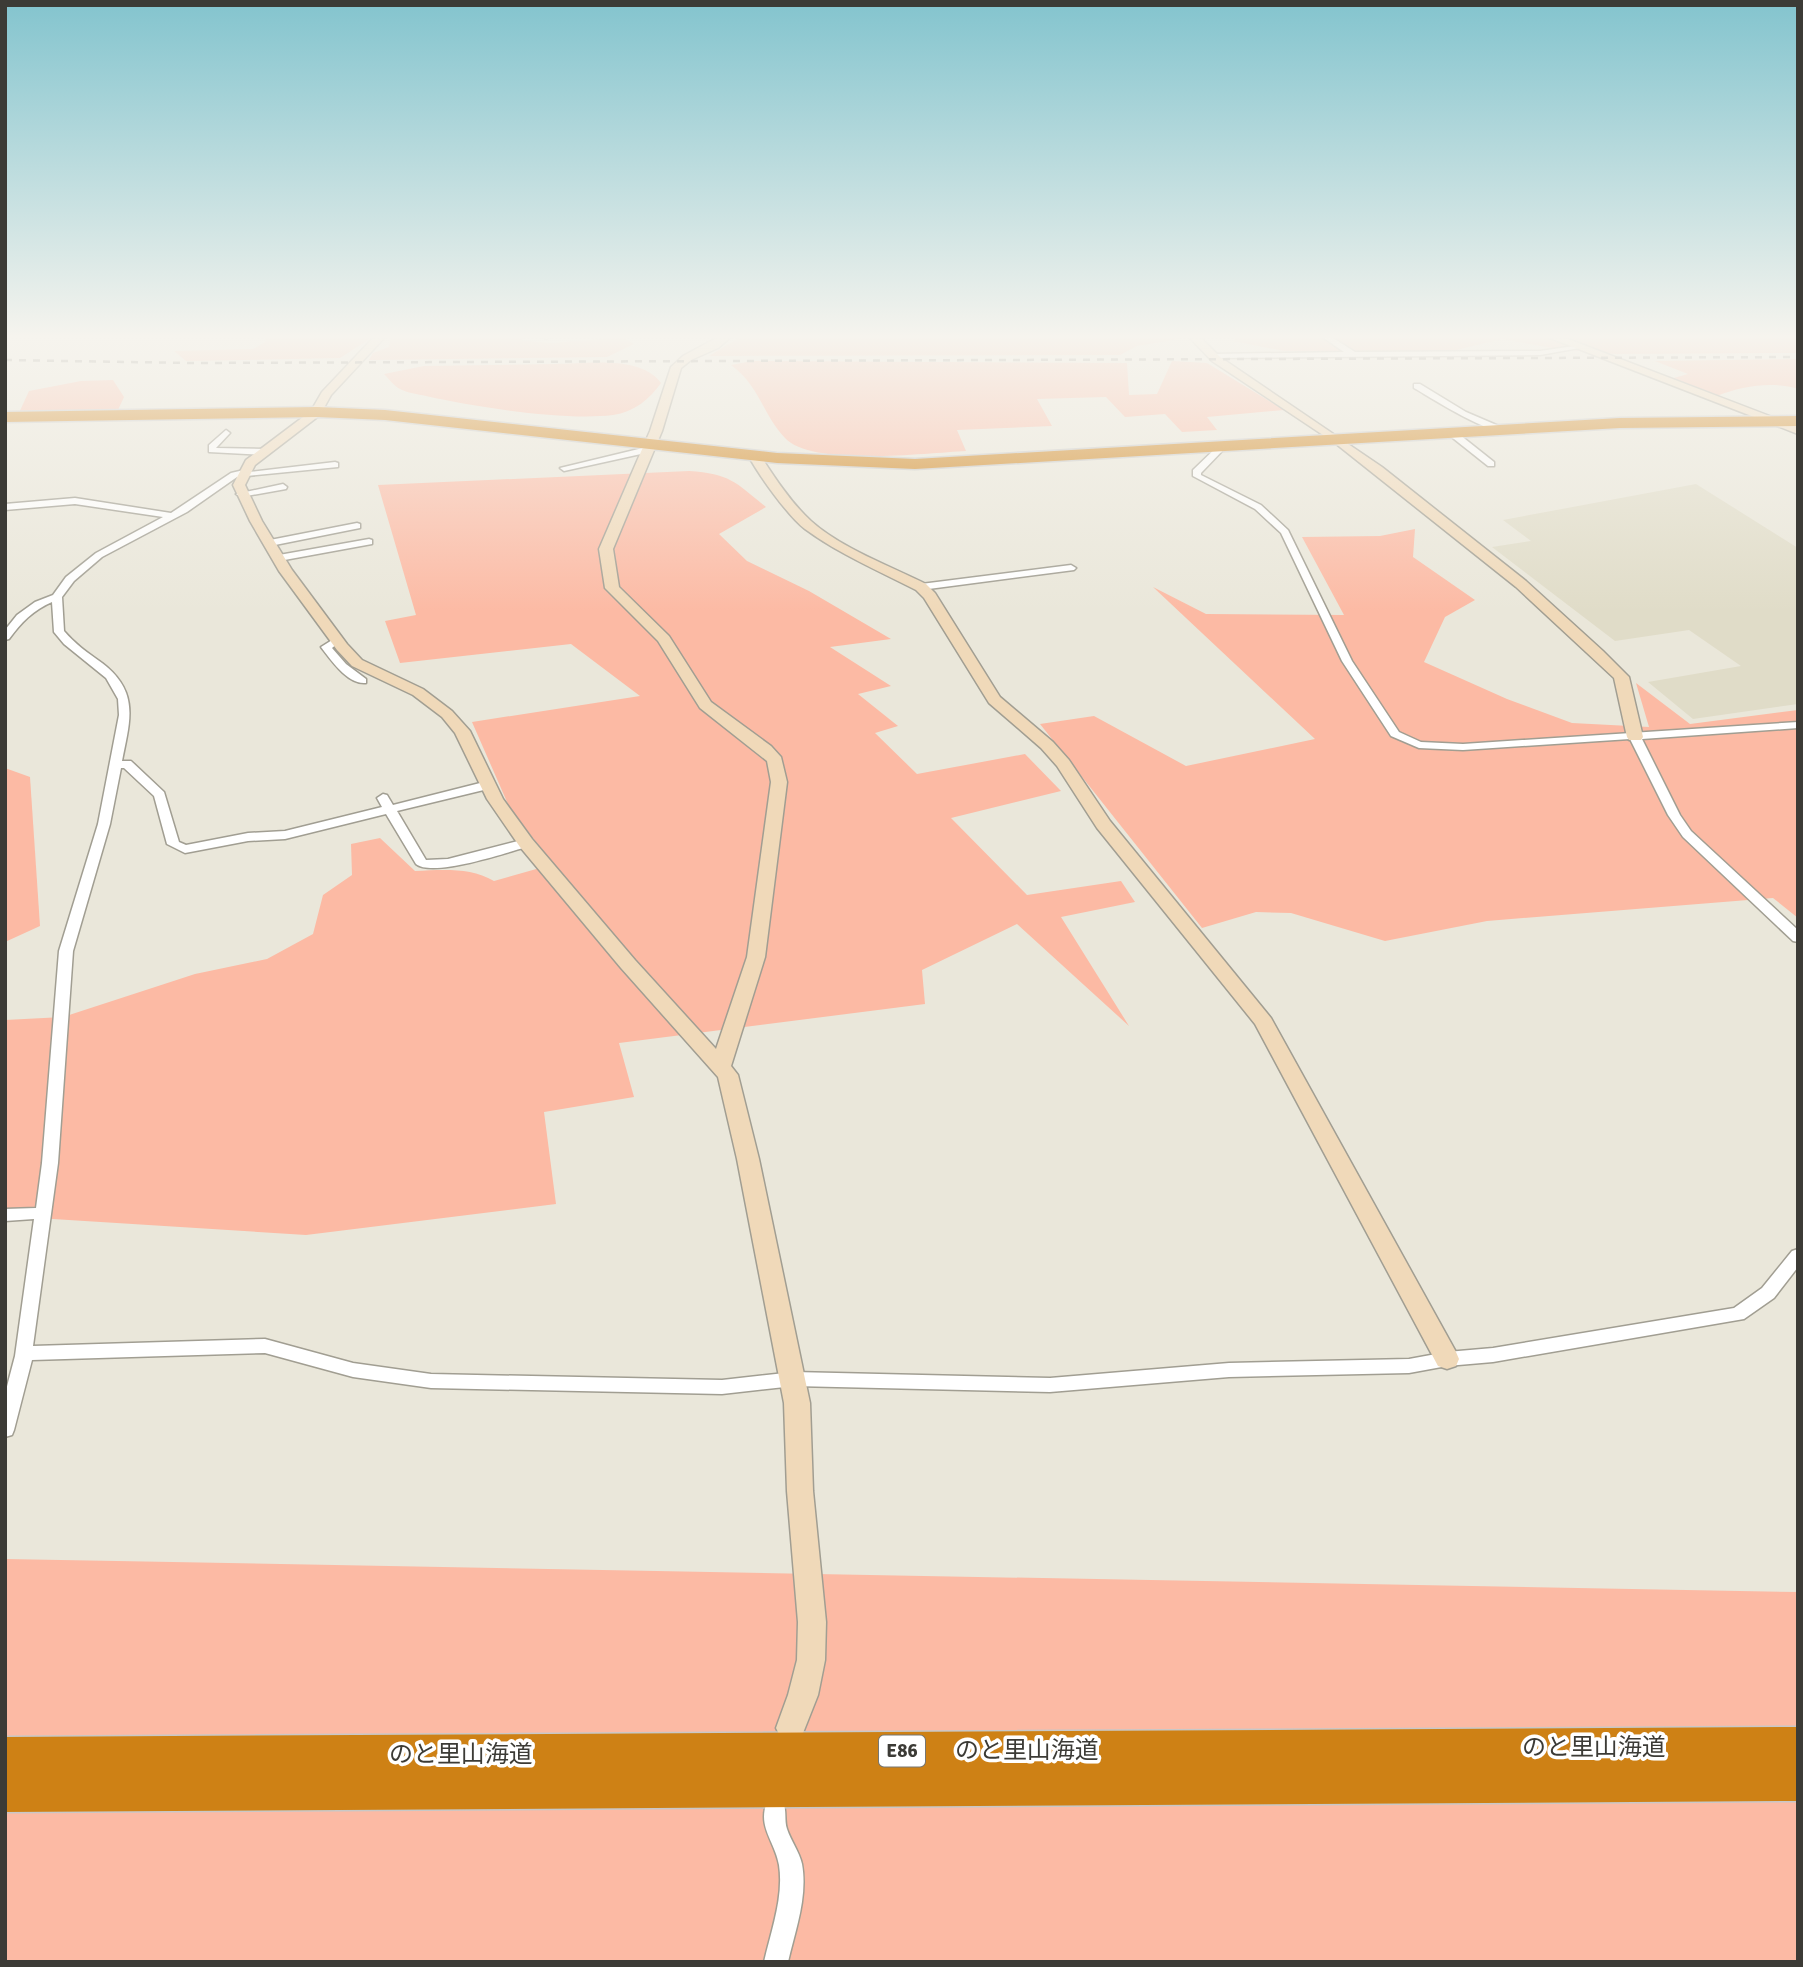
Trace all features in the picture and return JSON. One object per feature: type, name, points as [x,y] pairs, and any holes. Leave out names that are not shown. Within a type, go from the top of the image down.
[{"type":"highway","points":[[490,428],[648,447],[825,462],[915,464],[1549,428]]},
{"type":"highway","name":"のと里山海道","points":[[5,1757],[1798,1746]]},
{"type":"highway","name":"のと里山海道","points":[[5,1792],[1798,1781]]},
{"type":"street","points":[[243,480],[265,452],[296,428]]},
{"type":"street","points":[[655,428],[606,549],[612,588],[664,639],[705,705],[765,749],[775,760],[778,770],[779,782],[756,957],[721,1066]]},
{"type":"street","points":[[1319,428],[1521,584],[1621,677],[1635,737],[1674,815],[1687,834],[1798,938]]},
{"type":"street","points":[[1498,428],[1504,430]]},
{"type":"street","points":[[226,433],[212,450],[265,452]]},
{"type":"street","points":[[1452,433],[1491,464]]},
{"type":"street","points":[[564,468],[648,447]]},
{"type":"street","points":[[1222,447],[1196,471],[1197,476],[1270,515],[1285,532],[1347,660],[1389,728],[1401,739],[1439,748],[1798,725]]},
{"type":"street","points":[[754,455],[761,468],[807,524],[846,549],[921,587],[930,596],[994,700],[1047,745],[1063,763],[1103,824],[1264,1022],[1447,1359]]},
{"type":"street","points":[[5,637],[21,617],[39,604],[57,597],[70,579],[99,555],[173,516],[243,480],[335,465]]},
{"type":"street","points":[[243,480],[284,487]]},
{"type":"street","points":[[243,480],[274,551],[337,640],[357,663],[418,692],[447,714],[462,731],[488,785],[526,843],[628,964],[721,1066],[733,1086],[776,1306],[794,1379],[800,1491],[813,1622],[811,1660],[803,1695],[791,1728]]},
{"type":"street","points":[[5,507],[75,502],[173,516]]},
{"type":"street","points":[[274,551],[357,526]]},
{"type":"street","points":[[274,551],[369,542]]},
{"type":"street","points":[[921,587],[1071,568]]},
{"type":"street","points":[[5,1430],[25,1353],[43,1213],[57,1085],[66,951],[104,824],[125,715],[120,692],[113,678],[59,632],[57,597]]},
{"type":"street","points":[[337,640],[326,647],[342,666],[362,681]]},
{"type":"street","points":[[117,765],[127,764],[157,789],[173,844],[185,849],[248,837],[285,835],[488,785]]},
{"type":"street","points":[[383,797],[422,864],[448,863],[526,843]]},
{"type":"street","points":[[5,1215],[43,1213]]},
{"type":"street","points":[[25,1353],[265,1346],[353,1370],[431,1381],[722,1387],[794,1379],[1050,1385],[1229,1370],[1409,1366],[1493,1355],[1738,1314],[1768,1293],[1798,1255]]},
{"type":"street","points":[[775,1810],[772,1825],[787,1852],[792,1870],[776,1962]]},
{"type":"shaded area","points":[[1009,428],[957,430],[966,451],[871,456],[819,453],[799,447],[777,429]]},
{"type":"shaded area","points":[[1178,428],[1215,428],[1217,430],[1182,432]]},
{"type":"shaded area","points":[[689,471],[724,477],[766,507],[719,534],[747,561],[809,591],[891,639],[830,647],[891,686],[858,694],[898,726],[875,733],[917,774],[1025,754],[1061,791],[951,818],[1027,895],[1121,881],[1135,902],[1061,917],[1129,1026],[1017,924],[922,970],[925,1004],[619,1043],[634,1097],[544,1112],[556,1204],[306,1235],[5,1216],[5,1020],[63,1017],[195,974],[267,959],[313,934],[323,895],[352,875],[351,844],[380,838],[415,871],[466,871],[494,881],[554,864],[511,811],[472,722],[640,696],[571,644],[400,663],[385,621],[416,615],[378,485]]},
{"type":"shaded area","points":[[1696,484],[1798,548],[1798,704],[1693,719],[1648,682],[1741,666],[1689,630],[1615,641],[1492,547],[1531,541],[1503,520]]},
{"type":"shaded area","points":[[1415,529],[1413,557],[1475,600],[1445,617],[1424,662],[1507,699],[1572,723],[1649,727],[1636,683],[1690,724],[1798,710],[1798,918],[1773,898],[1487,921],[1385,941],[1291,913],[1256,912],[1202,928],[1040,724],[1094,716],[1186,766],[1315,739],[1153,587],[1206,614],[1344,615],[1302,537],[1380,536]]},
{"type":"shaded area","points":[[5,768],[30,777],[40,926],[5,942]]},
{"type":"shaded area","points":[[5,1559],[1798,1592],[1798,1962],[5,1962]]}]
